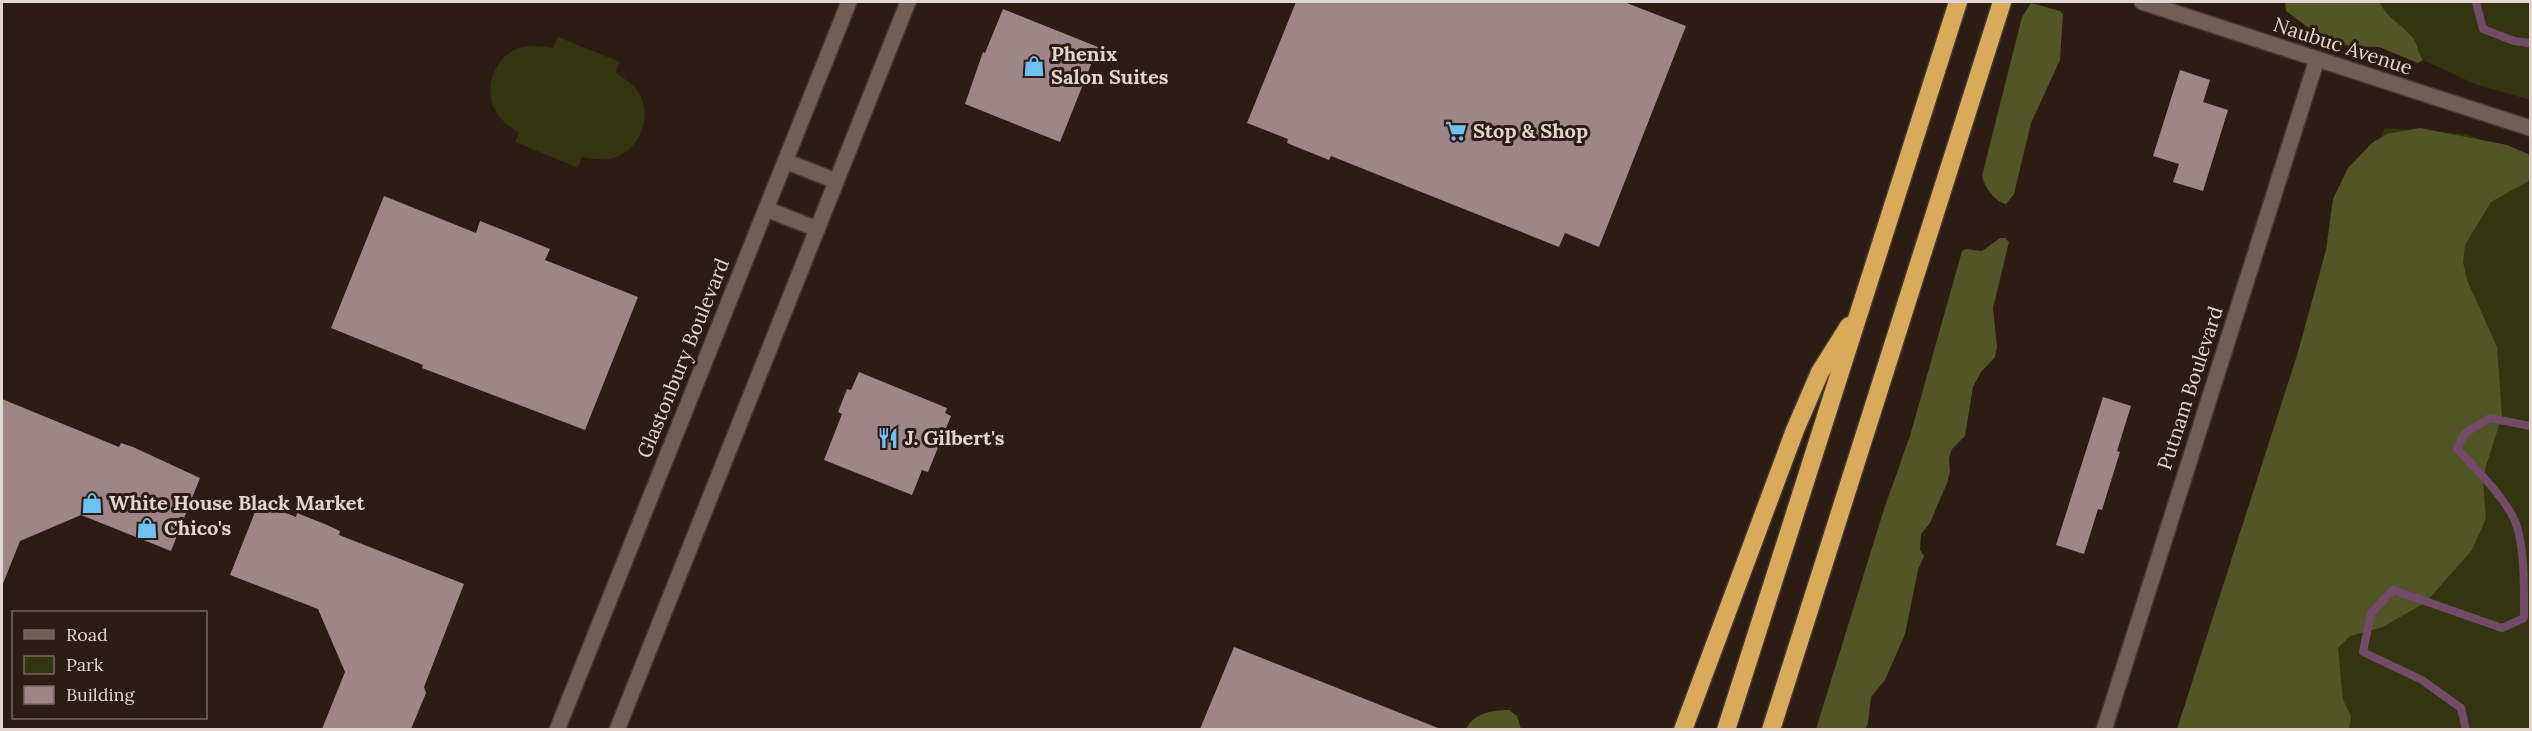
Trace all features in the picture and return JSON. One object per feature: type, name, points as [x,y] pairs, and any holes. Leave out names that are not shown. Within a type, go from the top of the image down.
[{"type":"highway","points":[[1771,729],[2002,2]]},
{"type":"highway","points":[[1726,729],[1957,6]]},
{"type":"highway","points":[[1683,729],[1810,394],[1831,352],[1859,312]]},
{"type":"street","name":"Glastonbury Boulevard","points":[[557,729],[849,2]]},
{"type":"street","points":[[617,729],[908,2]]},
{"type":"street","name":"Naubuc Avenue","points":[[2142,2],[2530,128]]},
{"type":"street","name":"Putnam Boulevard","points":[[2104,729],[2317,59]]},
{"type":"street","points":[[785,161],[836,181]]},
{"type":"street","points":[[766,208],[816,229]]},
{"type":"green space","points":[[2285,2],[2380,2],[2386,13],[2413,38],[2423,60],[2418,63],[2379,47],[2350,46],[2330,40],[2317,34],[2286,11]]},
{"type":"green space","points":[[2320,2],[2530,2],[2530,100],[2475,84],[2423,60]]},
{"type":"green space","points":[[2031,3],[2060,11],[2063,14],[2060,60],[2031,123],[2014,194],[2006,204],[1991,193],[1982,176],[2022,17]]},
{"type":"green space","points":[[558,37],[620,62],[616,73],[638,91],[644,112],[642,130],[633,145],[619,156],[605,159],[582,157],[578,168],[515,142],[519,133],[509,126],[495,110],[490,92],[491,83],[498,65],[504,58],[511,52],[524,47],[553,48]]},
{"type":"green space","points":[[2384,128],[2465,134],[2530,155],[2530,729],[2186,730]]},
{"type":"green space","points":[[2420,128],[2507,145],[2530,155],[2530,180],[2491,202],[2465,245],[2463,262],[2467,280],[2497,347],[2502,416],[2483,482],[2486,518],[2472,550],[2426,602],[2383,627],[2350,636],[2338,648],[2343,700],[2351,716],[2349,729],[2177,729],[2298,352],[2326,250],[2333,199],[2348,168],[2372,143],[2387,134]]},
{"type":"green space","points":[[2000,238],[2005,238],[2009,242],[1993,308],[1997,347],[1995,357],[1981,372],[1973,387],[1965,436],[1952,449],[1947,483],[1930,523],[1921,534],[1920,550],[1924,556],[1918,570],[1905,634],[1885,680],[1871,697],[1868,723],[1865,729],[1816,729],[1884,509],[1910,436],[1962,251],[1966,249],[1982,251]]},
{"type":"green space","points":[[1509,710],[1517,716],[1521,729],[1466,729],[1479,716]]},
{"type":"building","name":"Stop & Shop","points":[[1296,2],[1624,2],[1686,26],[1599,247],[1565,233],[1559,247],[1331,156],[1329,160],[1287,143],[1288,139],[1247,123]]},
{"type":"building","name":"Phenix Salon Suites","points":[[1003,9],[1098,47],[1060,142],[965,104],[983,52],[985,53]]},
{"type":"building","points":[[2180,70],[2210,80],[2203,102],[2228,110],[2203,191],[2173,182],[2179,164],[2153,156]]},
{"type":"building","points":[[384,196],[476,233],[480,221],[513,234],[550,249],[545,260],[638,297],[585,430],[422,368],[423,365],[331,328]]},
{"type":"building","name":"J. Gilbert's","points":[[859,372],[947,408],[945,413],[951,416],[928,472],[922,470],[912,495],[824,460],[842,414],[838,412],[847,389],[851,390]]},
{"type":"building","points":[[2103,397],[2131,406],[2102,510],[2098,509],[2084,554],[2056,545]]},
{"type":"building","points":[[2,399],[119,447],[121,443],[133,447],[200,478],[171,551],[81,515],[20,541],[2,586]]},
{"type":"building","points":[[259,502],[296,517],[297,513],[327,525],[340,531],[339,535],[464,584],[424,687],[426,693],[411,729],[322,729],[345,672],[318,609],[230,575]]},
{"type":"building","points":[[1234,647],[1438,728],[1438,729],[1200,729]]},
{"type":"waterway","points":[[2476,2],[2483,29],[2514,41],[2530,43]]},
{"type":"waterway","points":[[2466,730],[2461,708],[2422,680],[2363,652],[2371,613],[2393,590],[2502,628],[2524,618],[2524,574],[2518,530],[2509,509],[2501,498],[2457,449],[2465,433],[2490,418],[2530,426]]},
{"type":"place","name":"Phenix Salon Suites","points":[[1034,66]]},
{"type":"place","name":"Stop & Shop","points":[[1456,131]]},
{"type":"place","name":"J. Gilbert's","points":[[888,438]]},
{"type":"place","name":"White House Black Market","points":[[92,503]]},
{"type":"place","name":"Chico's","points":[[147,528]]}]
